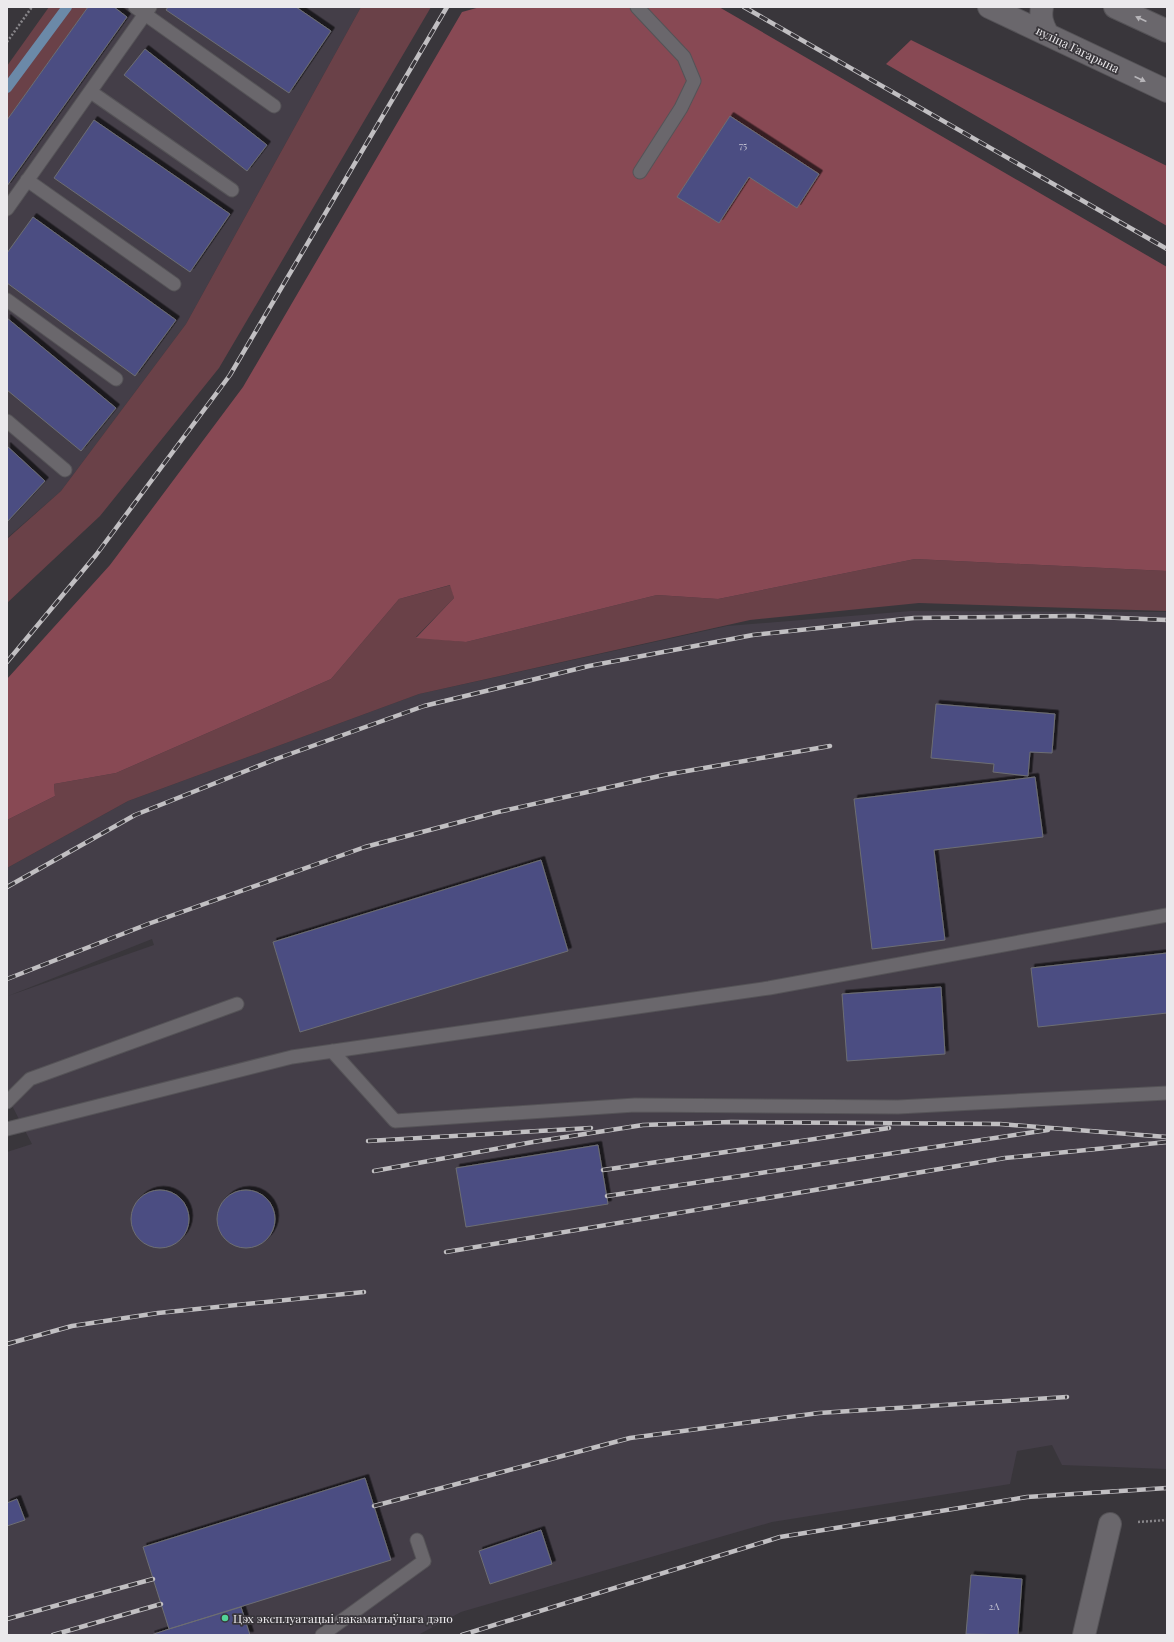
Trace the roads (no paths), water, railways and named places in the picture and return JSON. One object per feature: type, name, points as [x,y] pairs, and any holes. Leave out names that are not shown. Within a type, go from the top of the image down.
[{"type":"main road","name":"вуліца Гагарына","points":[[989,7],[1167,91]]},
{"type":"main road","points":[[1042,7],[1042,23],[1047,34]]},
{"type":"main road","points":[[1115,7],[1167,31]]},
{"type":"main road","points":[[1084,1635],[1110,1524]]},
{"type":"lane","points":[[637,7],[684,57],[694,81],[681,108],[640,172]]},
{"type":"lane","points":[[7,209],[91,92],[143,10],[274,106]]},
{"type":"lane","points":[[91,92],[232,190]]},
{"type":"lane","points":[[27,180],[174,284]]},
{"type":"lane","points":[[7,300],[116,379]]},
{"type":"lane","points":[[7,420],[66,470]]},
{"type":"lane","points":[[7,1129],[292,1057],[769,988],[1167,915]]},
{"type":"lane","points":[[7,1102],[30,1079],[237,1004]]},
{"type":"lane","points":[[332,1051],[395,1121],[635,1105],[898,1107],[1167,1093]]},
{"type":"lane","points":[[322,1635],[424,1561],[417,1540]]},
{"type":"waterway","points":[[7,88],[67,7]]},
{"type":"railway","points":[[7,662],[96,555],[230,375],[447,7]]},
{"type":"railway","points":[[744,7],[1167,249]]},
{"type":"railway","points":[[7,887],[135,815],[276,759],[424,706],[589,666],[753,635],[914,618],[1073,616],[1167,620]]},
{"type":"railway","points":[[7,979],[148,924],[365,847],[498,812],[664,775],[830,746]]},
{"type":"railway","points":[[374,1171],[533,1142],[643,1125],[731,1122],[1000,1124],[1167,1137]]},
{"type":"railway","points":[[368,1141],[591,1128]]},
{"type":"railway","points":[[603,1170],[889,1128]]},
{"type":"railway","points":[[607,1196],[1048,1130]]},
{"type":"railway","points":[[446,1252],[1005,1158],[1167,1142]]},
{"type":"railway","points":[[7,1344],[72,1326],[158,1313],[364,1292]]},
{"type":"railway","points":[[374,1506],[630,1438],[819,1413],[1067,1397]]},
{"type":"railway","points":[[462,1635],[780,1537],[1027,1497],[1167,1488]]},
{"type":"railway","points":[[7,1619],[153,1579]]},
{"type":"railway","points":[[53,1635],[161,1604]]},
{"type":"place","name":"Цэх эксплуатацыі лакаматыўнага дэпо","points":[[225,1618]]}]
